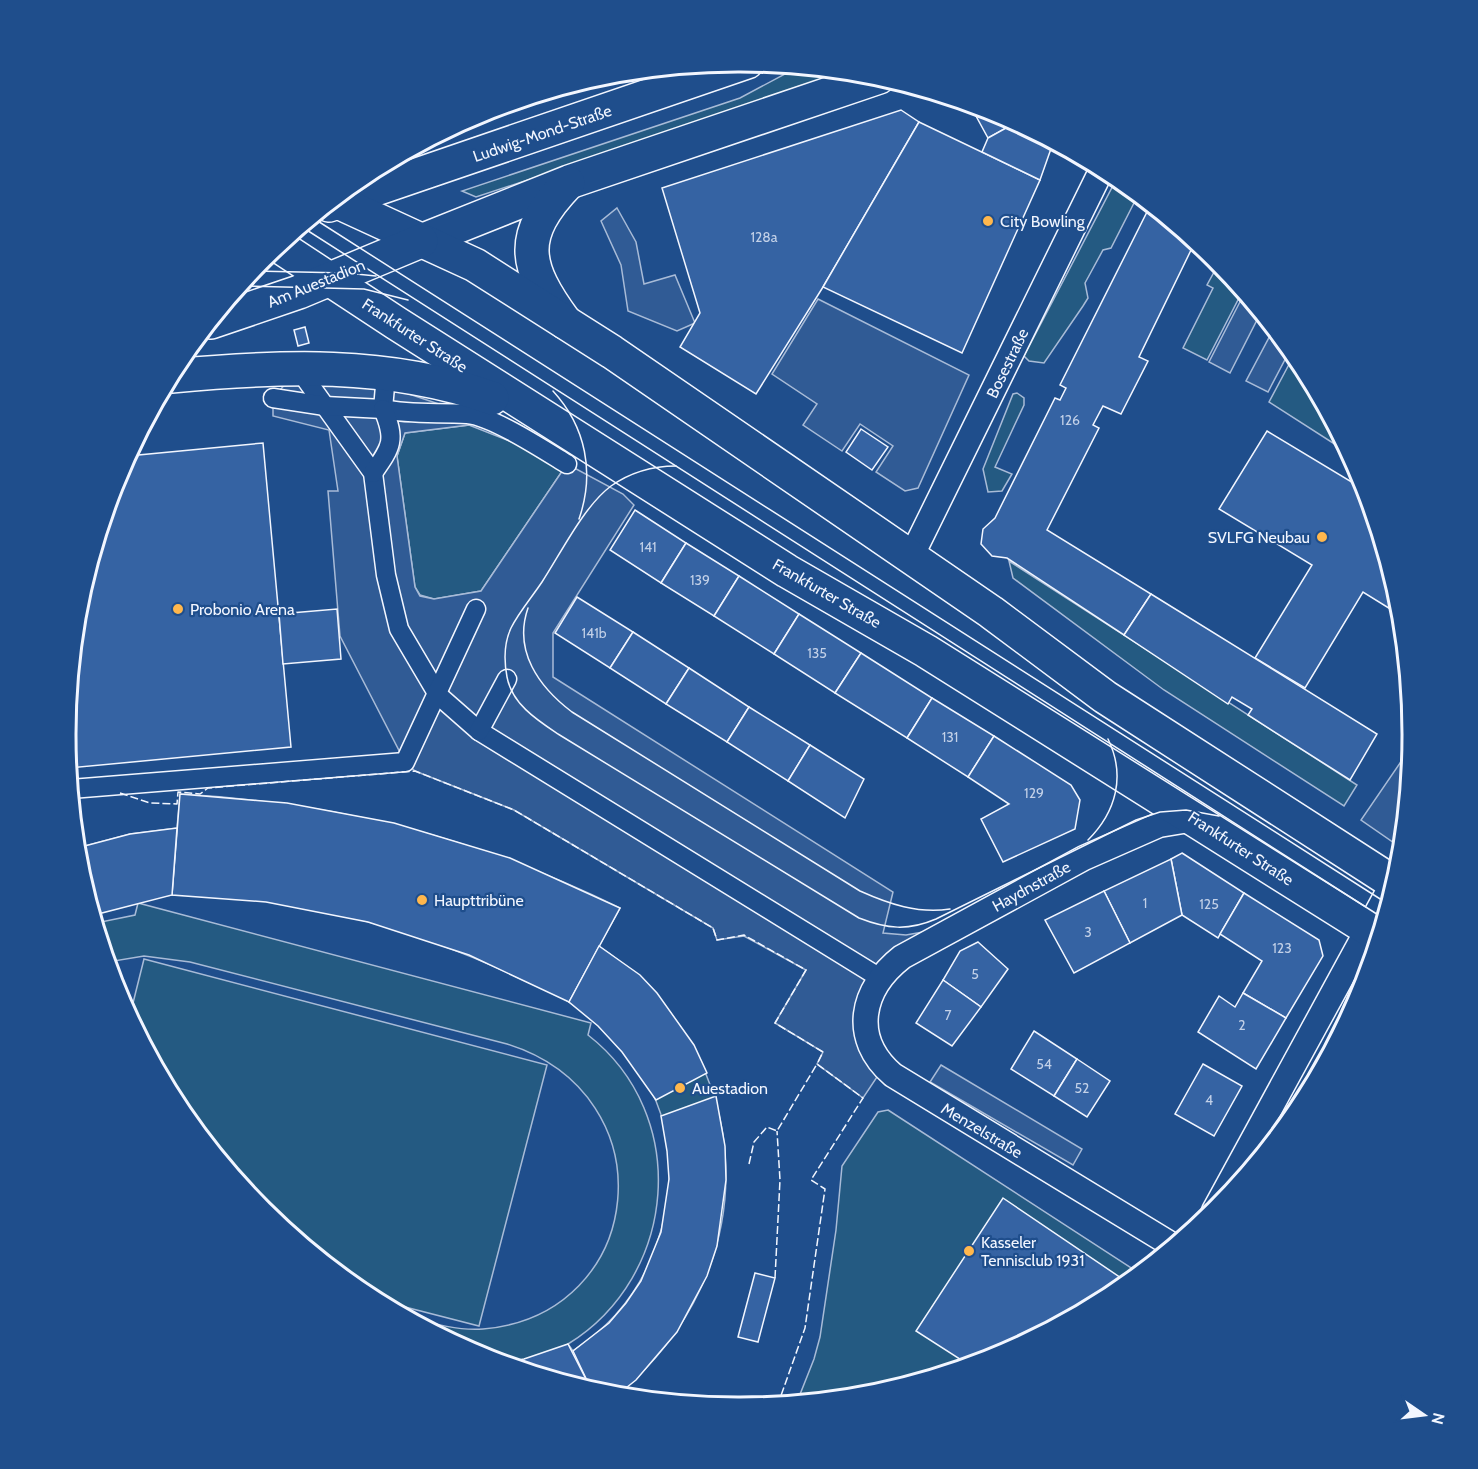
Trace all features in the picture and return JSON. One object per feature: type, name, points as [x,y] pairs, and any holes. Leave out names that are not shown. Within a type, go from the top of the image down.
[{"type":"main road","name":"Ludwig-Mond-Straße","points":[[356,194],[716,73]]},
{"type":"main road","points":[[421,241],[569,182],[859,84]]},
{"type":"main road","points":[[565,322],[547,298],[534,271],[531,250],[534,232],[548,204],[569,182]]},
{"type":"main road","points":[[341,205],[475,265],[565,322],[769,458],[1130,714],[1386,878]]},
{"type":"main road","name":"Am Auestadion","points":[[225,317],[421,241]]},
{"type":"main road","name":"Frankfurter Straße","points":[[286,251],[537,414],[787,571],[926,651],[1371,931]]},
{"type":"main road","points":[[182,375],[289,368],[372,370],[461,387],[537,414]]},
{"type":"street","name":"Bosestraße","points":[[911,557],[1098,178]]},
{"type":"street","points":[[307,381],[373,473],[386,574],[399,629],[438,695],[478,730],[876,976]]},
{"type":"street","points":[[373,473],[385,455],[392,432],[383,409],[385,386]]},
{"type":"street","points":[[273,398],[325,406],[383,409],[413,414],[469,414],[512,431],[567,464]]},
{"type":"street","points":[[79,788],[405,762],[476,609]]},
{"type":"street","points":[[478,730],[507,679]]},
{"type":"street","name":"Haydnstraße","points":[[876,976],[902,957],[1084,858],[1160,825],[1195,819]]},
{"type":"street","points":[[1236,1172],[1370,935]]},
{"type":"street","name":"Menzelstraße","points":[[876,976],[865,1020],[870,1046],[884,1067],[1166,1241]]},
{"type":"shaded area","points":[[786,73],[832,79],[476,197],[462,191],[740,98]]},
{"type":"shaded area","points":[[1112,188],[1134,203],[1111,248],[1103,250],[1085,283],[1088,298],[1044,363],[1029,361],[1024,356]]},
{"type":"shaded area","points":[[617,208],[636,242],[644,284],[675,275],[695,323],[677,331],[628,311],[621,265],[601,221]]},
{"type":"shaded area","points":[[1214,273],[1238,299],[1207,360],[1183,348],[1213,288],[1207,285]]},
{"type":"shaded area","points":[[818,299],[969,375],[918,488],[905,491],[876,472],[893,446],[860,424],[842,451],[803,425],[817,404],[772,374]]},
{"type":"shaded area","points":[[1240,302],[1256,321],[1230,373],[1209,362]]},
{"type":"shaded area","points":[[1269,337],[1285,359],[1268,392],[1246,381]]},
{"type":"shaded area","points":[[1289,365],[1334,444],[1269,402]]},
{"type":"shaded area","points":[[287,382],[385,386],[469,414],[469,425],[405,433],[397,456],[415,587],[420,596],[434,599],[481,591],[567,464],[623,494],[634,505],[553,633],[553,677],[893,892],[883,933],[906,935],[923,932],[897,949],[861,1051],[877,1077],[863,1098],[817,1064],[823,1052],[775,1023],[806,970],[744,936],[717,940],[713,928],[514,810],[415,771],[405,762],[340,636],[328,491],[338,491],[329,430],[273,416],[273,398]]},
{"type":"shaded area","points":[[1017,393],[1024,398],[1024,405],[995,467],[1012,474],[1002,491],[988,492],[983,469],[1013,394]]},
{"type":"shaded area","points":[[469,425],[567,464],[481,591],[434,599],[420,595],[415,587],[397,456],[405,433]]},
{"type":"shaded area","points":[[1009,561],[1357,785],[1344,806],[1164,690],[1013,578]]},
{"type":"shaded area","points":[[1401,762],[1393,842],[1361,820]]},
{"type":"shaded area","name":"Auestadion","points":[[180,794],[297,806],[352,815],[459,843],[566,883],[620,908],[599,946],[653,992],[692,1045],[716,1104],[726,1165],[721,1227],[701,1288],[666,1345],[625,1386],[526,1362],[485,1347],[437,1324],[464,1329],[483,1329],[538,1315],[579,1286],[606,1246],[618,1200],[614,1153],[595,1108],[559,1070],[507,1044],[190,962],[144,956],[117,961],[104,921],[135,915],[138,903],[591,1023],[588,1035],[621,1068],[644,1107],[656,1150],[658,1194],[650,1237],[632,1278],[605,1314],[568,1344],[573,1351],[606,1324],[633,1292],[652,1255],[665,1214],[669,1187],[669,1157],[661,1114],[650,1089],[630,1061],[593,1020],[563,998],[438,944],[351,917],[261,900],[174,895],[143,899],[101,913],[86,846],[130,834],[177,828]]},
{"type":"shaded area","points":[[144,959],[547,1065],[479,1326],[407,1308],[371,1285],[302,1233],[241,1171],[213,1138],[165,1066],[133,1002]]},
{"type":"shaded area","points":[[941,1065],[1082,1149],[1073,1165],[930,1082]]},
{"type":"shaded area","name":"Kasseler Tennisclub 1931","points":[[888,1110],[1131,1268],[1070,1308],[993,1347],[910,1374],[868,1384],[800,1394],[820,1337],[836,1230],[842,1166],[878,1112]]},
{"type":"building","points":[[901,110],[919,122],[823,287],[756,394],[680,347],[700,313],[662,188]]},
{"type":"building","points":[[976,116],[1006,128],[988,138]]},
{"type":"building","points":[[919,122],[1040,180],[962,353],[823,287]]},
{"type":"building","points":[[1006,128],[1050,150],[1040,180],[982,152],[988,138]]},
{"type":"building","points":[[1147,213],[1191,250],[1139,357],[1148,361],[1121,414],[1103,406],[1093,425],[1099,428],[1047,530],[1151,594],[1124,635],[1007,558],[992,556],[981,544],[983,529],[995,518],[1055,398],[1060,400],[1066,388],[1060,385]]},
{"type":"building","points":[[305,327],[309,343],[298,346],[294,330]]},
{"type":"building","points":[[861,429],[888,447],[872,470],[846,452]]},
{"type":"building","name":"SVLFG Neubau","points":[[1267,431],[1351,482],[1379,563],[1390,609],[1363,592],[1305,688],[1255,658],[1312,565],[1219,509]]},
{"type":"building","name":"Probonio Arena","points":[[263,443],[291,747],[78,767],[78,691],[89,605],[112,522],[139,455]]},
{"type":"building","points":[[635,510],[686,543],[661,583],[610,550]]},
{"type":"building","points":[[686,543],[739,576],[714,616],[661,583]]},
{"type":"building","points":[[739,576],[799,614],[774,654],[714,616]]},
{"type":"building","points":[[1151,594],[1377,734],[1350,780],[1248,715],[1252,709],[1232,697],[1228,704],[1124,635]]},
{"type":"building","points":[[577,597],[633,632],[610,668],[555,633]]},
{"type":"building","points":[[337,609],[341,659],[283,664],[279,614]]},
{"type":"building","points":[[799,614],[861,653],[835,693],[774,654]]},
{"type":"building","points":[[633,632],[689,668],[666,704],[610,668]]},
{"type":"building","points":[[861,653],[932,698],[907,738],[835,693]]},
{"type":"building","points":[[689,668],[749,707],[727,742],[666,704]]},
{"type":"building","points":[[932,698],[994,736],[968,777],[907,738]]},
{"type":"building","points":[[749,707],[810,745],[788,781],[727,742]]},
{"type":"building","points":[[994,736],[1071,785],[1080,800],[1075,829],[1003,862],[981,819],[1009,804],[968,777]]},
{"type":"building","points":[[810,745],[864,779],[845,818],[788,781]]},
{"type":"building","name":"Haupttribüne","points":[[180,794],[287,803],[394,823],[510,858],[620,908],[569,1002],[469,955],[368,922],[266,902],[172,895]]},
{"type":"building","points":[[177,828],[172,895],[101,913],[86,846],[130,834]]},
{"type":"building","points":[[1182,853],[1244,893],[1218,938],[1182,915],[1171,859]]},
{"type":"building","points":[[1171,859],[1182,915],[1130,943],[1104,891]]},
{"type":"building","points":[[1104,891],[1130,943],[1074,973],[1045,920]]},
{"type":"building","points":[[1244,893],[1319,940],[1323,956],[1286,1018],[1243,993],[1262,961],[1220,934]]},
{"type":"building","points":[[978,942],[1008,969],[981,1007],[943,980],[960,951]]},
{"type":"building","points":[[599,946],[640,975],[657,993],[694,1045],[707,1073],[656,1100],[622,1052],[598,1026],[569,1002]]},
{"type":"building","points":[[943,980],[981,1007],[952,1046],[916,1023]]},
{"type":"building","points":[[1243,993],[1286,1018],[1256,1069],[1198,1032],[1219,996],[1235,1007]]},
{"type":"building","points":[[1034,1031],[1077,1059],[1054,1096],[1011,1069]]},
{"type":"building","points":[[1077,1059],[1110,1081],[1087,1117],[1054,1096]]},
{"type":"building","points":[[1203,1064],[1242,1086],[1214,1136],[1175,1114]]},
{"type":"building","points":[[716,1096],[725,1146],[726,1180],[717,1246],[707,1276],[677,1332],[636,1380],[627,1387],[586,1378],[573,1351],[609,1323],[626,1303],[641,1281],[661,1232],[669,1179],[661,1116]]},
{"type":"building","points":[[1003,1198],[1119,1277],[1032,1329],[960,1359],[916,1331]]},
{"type":"building","points":[[755,1273],[775,1278],[758,1342],[738,1337]]},
{"type":"building","points":[[568,1344],[585,1378],[520,1360]]},
{"type":"tram line","points":[[319,222],[1381,899]]},
{"type":"tram line","points":[[308,231],[1377,914]]},
{"type":"tram line","points":[[266,271],[376,276]]},
{"type":"tram line","points":[[252,286],[364,289],[408,300]]},
{"type":"tram line","points":[[553,391],[573,420],[584,451],[587,468],[586,485],[579,519]]},
{"type":"tram line","points":[[676,466],[659,467],[634,474],[611,486],[601,495],[582,518],[511,628],[505,658],[510,687],[526,710],[558,734],[859,918],[888,926],[907,927],[936,919],[1136,820],[1160,812],[1186,810],[1219,816]]},
{"type":"tram line","points":[[528,608],[524,624],[524,639],[532,667],[549,691],[572,712],[860,891],[904,907],[927,910],[950,909]]},
{"type":"tram line","points":[[1088,840],[1105,818],[1115,793],[1116,766],[1108,739]]},
{"type":"fence","points":[[120,793],[150,803],[177,804],[178,792],[200,794],[208,788],[415,771],[514,810],[713,928],[717,940],[744,935],[806,970],[775,1023],[823,1052],[817,1064],[863,1098],[811,1180],[825,1189],[805,1328],[781,1396]]},
{"type":"fence","points":[[749,1164],[754,1142],[767,1127],[777,1131],[817,1064]]},
{"type":"fence","points":[[775,1278],[780,1180],[777,1131]]},
{"type":"place","name":"City Bowling","points":[[988,221]]},
{"type":"place","name":"SVLFG Neubau","points":[[1322,537]]},
{"type":"place","name":"Probonio Arena","points":[[178,609]]},
{"type":"place","name":"Haupttribüne","points":[[422,900]]},
{"type":"place","name":"Auestadion","points":[[680,1088]]},
{"type":"place","name":"Kasseler Tennisclub 1931","points":[[969,1251]]}]
